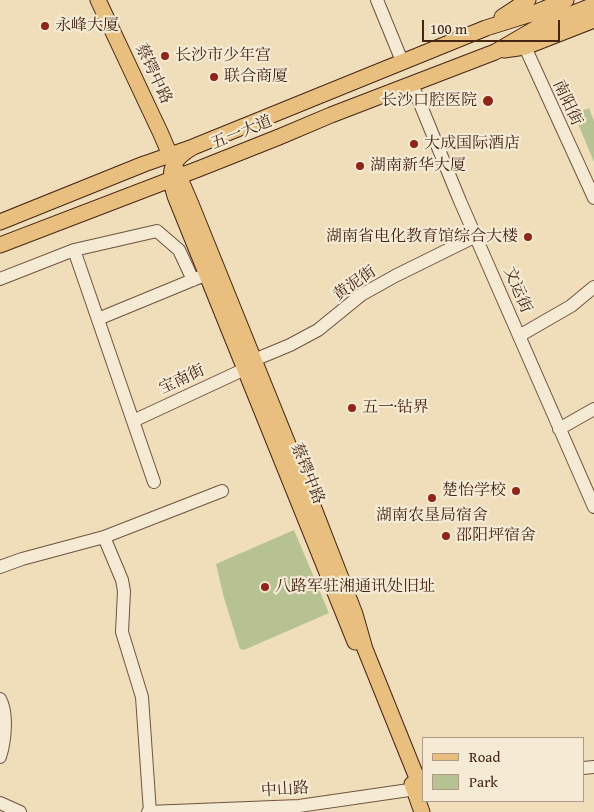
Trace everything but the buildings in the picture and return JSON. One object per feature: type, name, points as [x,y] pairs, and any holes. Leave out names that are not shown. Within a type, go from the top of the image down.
[{"type":"main road","name":"蔡锷中路","points":[[98,0],[157,125],[173,168],[172,186],[185,207],[421,793]]},
{"type":"main road","name":"五一大道","points":[[0,245],[143,189],[173,168],[193,146],[486,28],[566,0]]},
{"type":"main road","name":"五一大道","points":[[495,52],[533,13],[594,5]]},
{"type":"main road","name":"五一大道","points":[[0,222],[173,168],[202,168],[339,111],[495,52],[524,48],[594,20]]},
{"type":"main road","points":[[157,125],[166,137],[178,146],[193,146]]},
{"type":"main road","points":[[143,189],[153,188],[166,192],[185,207],[193,178],[202,168]]},
{"type":"main road","name":"蔡锷中路","points":[[185,207],[200,277],[249,364]]},
{"type":"main road","points":[[421,793],[422,812]]},
{"type":"street","points":[[377,0],[402,61]]},
{"type":"street","name":"南阳街","points":[[524,48],[594,198]]},
{"type":"street","name":"文运街","points":[[412,84],[594,507]]},
{"type":"street","points":[[0,280],[74,250],[157,230],[179,250],[200,277],[98,319]]},
{"type":"street","name":"黄泥街","points":[[249,364],[318,330],[362,295],[395,276],[476,236]]},
{"type":"street","points":[[74,250],[154,482]]},
{"type":"street","points":[[519,336],[571,306],[594,287]]},
{"type":"street","name":"宝南街","points":[[133,421],[249,364]]},
{"type":"street","points":[[559,429],[594,409]]},
{"type":"street","points":[[0,567],[22,559],[104,537],[222,491]]},
{"type":"street","points":[[104,537],[122,580],[124,591],[122,632],[142,698],[149,812]]},
{"type":"street","points":[[0,699],[3,704],[5,731],[0,757]]},
{"type":"street","name":"中山路","points":[[149,812],[299,806],[421,793]]},
{"type":"street","name":"中山路","points":[[294,812],[347,808],[421,793]]},
{"type":"street","points":[[0,803],[20,812]]},
{"type":"green space","points":[[589,108],[594,121],[594,162],[574,114]]},
{"type":"green space","points":[[294,530],[329,613],[244,650],[240,649],[224,598],[216,564]]},
{"type":"place","name":"永峰大厦","points":[[45,26]]},
{"type":"place","name":"长沙市少年宫","points":[[165,56]]},
{"type":"place","name":"联合商厦","points":[[214,77]]},
{"type":"place","name":"长沙口腔医院","points":[[488,101]]},
{"type":"place","name":"大成国际酒店","points":[[414,144]]},
{"type":"place","name":"湖南新华大厦","points":[[360,166]]},
{"type":"place","name":"湖南省电化教育馆综合大楼","points":[[528,237]]},
{"type":"place","name":"五一·钻界","points":[[352,408]]},
{"type":"place","name":"楚怡学校","points":[[516,491]]},
{"type":"place","name":"湖南农垦局宿舍","points":[[432,498]]},
{"type":"place","name":"邵阳坪宿舍","points":[[446,536]]},
{"type":"place","name":"八路军驻湘通讯处旧址","points":[[265,587]]}]
